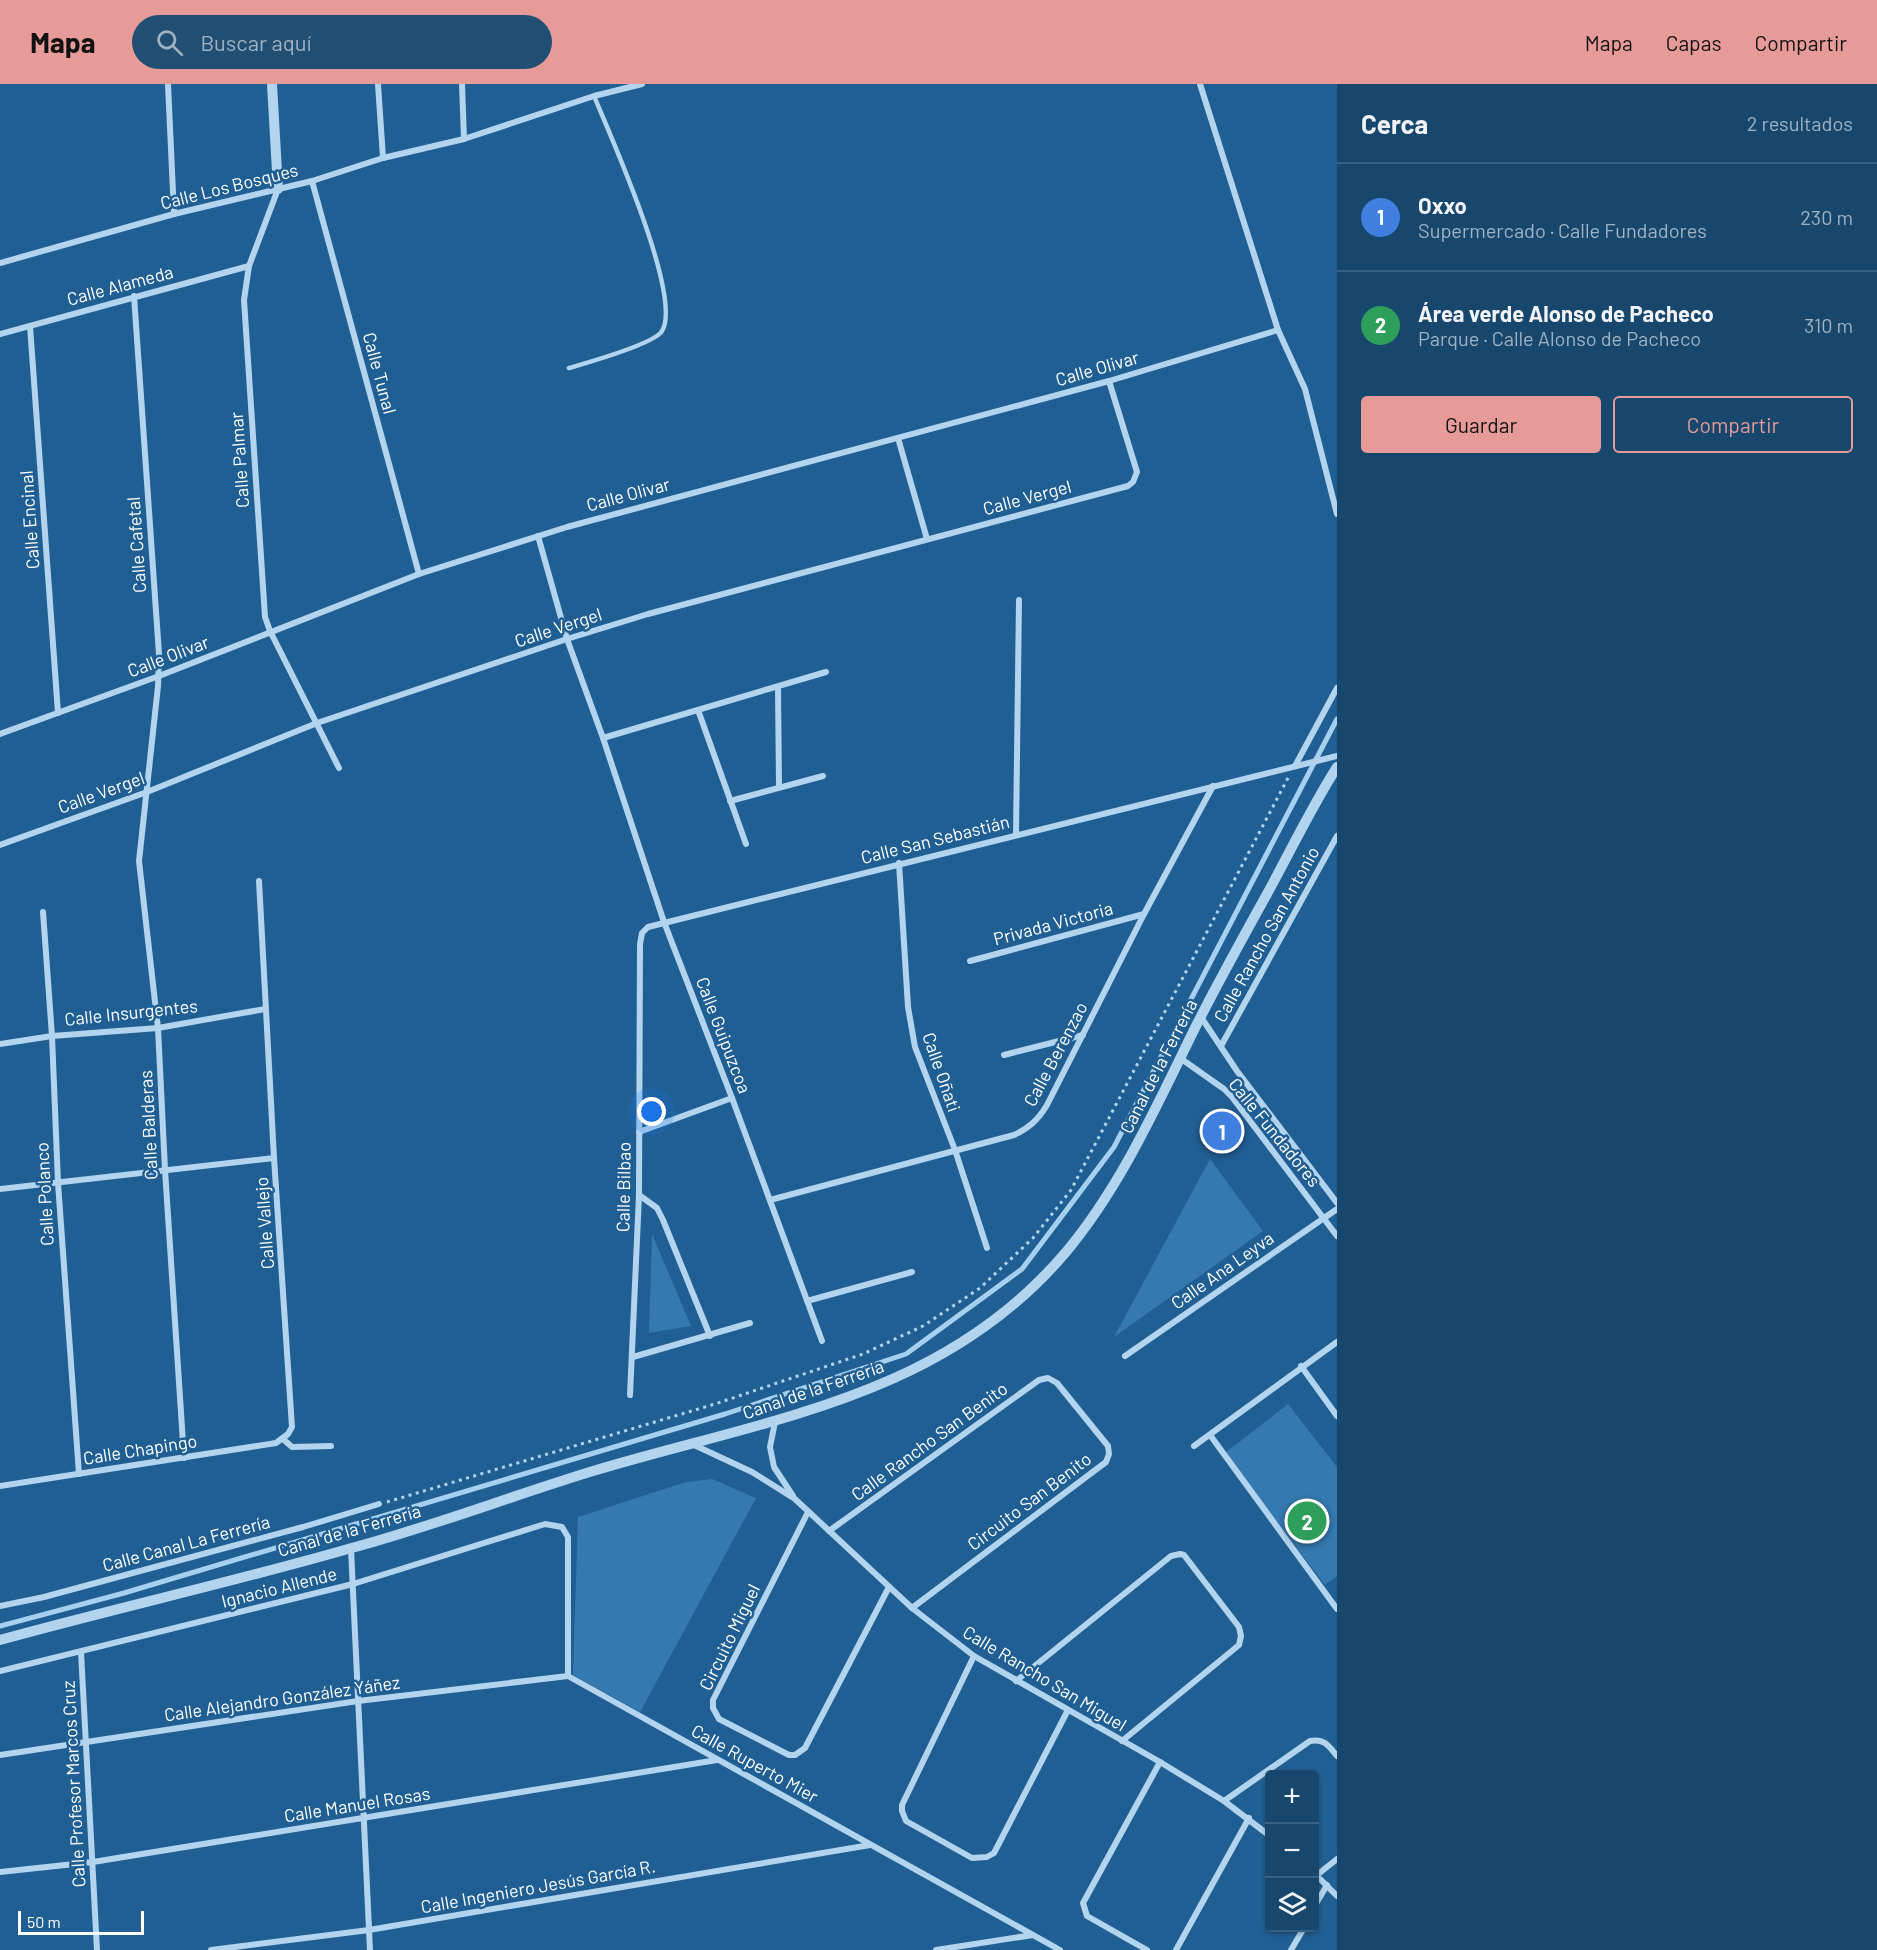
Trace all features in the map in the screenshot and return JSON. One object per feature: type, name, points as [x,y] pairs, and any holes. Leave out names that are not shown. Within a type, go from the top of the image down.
[{"type":"street","points":[[168,84],[174,214]]},
{"type":"street","points":[[272,84],[278,189]]},
{"type":"street","points":[[378,84],[382,158]]},
{"type":"street","points":[[462,84],[464,139]]},
{"type":"street","name":"Calle Los Bosques","points":[[0,262],[174,214],[312,180],[382,158],[464,139],[594,96],[642,84]]},
{"type":"street","points":[[1200,84],[1278,330],[1305,389],[1337,514]]},
{"type":"street","name":"Calle Tunal","points":[[312,180],[419,574]]},
{"type":"street","name":"Calle Palmar","points":[[278,189],[249,266],[244,300],[265,617],[339,768]]},
{"type":"street","name":"Calle Alameda","points":[[0,334],[249,266]]},
{"type":"street","name":"Calle Cafetal","points":[[134,297],[159,654],[159,676],[147,792]]},
{"type":"street","name":"Calle Encinal","points":[[30,326],[58,712]]},
{"type":"street","name":"Calle Olivar","points":[[0,734],[159,676],[419,574],[597,517],[1109,381],[1278,330]]},
{"type":"street","name":"Calle Vergel","points":[[0,845],[147,792],[317,723],[567,639],[660,611],[927,538],[1128,486],[1134,482],[1137,472],[1109,381]]},
{"type":"street","points":[[898,438],[927,538]]},
{"type":"street","name":"Calle Guipuzcoa","points":[[538,536],[567,639],[603,738],[664,922],[822,1341]]},
{"type":"street","points":[[1016,834],[1019,600]]},
{"type":"street","points":[[603,738],[826,672]]},
{"type":"street","points":[[778,687],[778,787]]},
{"type":"street","points":[[1294,766],[1337,688]]},
{"type":"street","points":[[698,710],[746,844]]},
{"type":"street","name":"Calle San Sebastián","points":[[664,922],[1337,756]]},
{"type":"street","name":"Canal de la Ferrería","points":[[0,1640],[351,1549],[566,1480],[691,1443],[775,1422],[902,1376],[932,1361],[979,1331],[1016,1301],[1064,1254],[1099,1208],[1154,1113],[1201,1017],[1337,767]]},
{"type":"street","points":[[730,801],[823,776]]},
{"type":"street","name":"Calle Berenzao","points":[[770,1200],[1014,1136],[1028,1129],[1047,1105],[1144,914],[1213,786]]},
{"type":"street","name":"Calle Balderas","points":[[147,792],[139,861],[158,1028],[184,1458]]},
{"type":"street","name":"Calle Rancho San Antonio","points":[[1221,1046],[1337,836]]},
{"type":"street","name":"Calle Oñati","points":[[899,863],[906,985],[915,1047],[955,1150],[987,1248]]},
{"type":"street","name":"Calle Vallejo","points":[[259,881],[274,1158],[292,1418],[292,1426],[286,1437]]},
{"type":"street","name":"Calle Polanco","points":[[43,912],[52,1036],[58,1183],[79,1474]]},
{"type":"street","name":"Privada Victoria","points":[[970,961],[1144,914]]},
{"type":"street","name":"Calle Bilbao","points":[[630,1395],[639,1195],[640,944],[642,933],[648,927],[664,922]]},
{"type":"street","name":"Calle Insurgentes","points":[[0,1044],[52,1036],[158,1028],[266,1009]]},
{"type":"street","name":"Calle Fundadores","points":[[1201,1017],[1237,1071],[1337,1203]]},
{"type":"street","points":[[1004,1055],[1083,1035]]},
{"type":"street","name":"Calle Fundadores","points":[[1180,1058],[1232,1097],[1337,1236]]},
{"type":"street","points":[[639,1132],[732,1098]]},
{"type":"street","points":[[0,1189],[274,1158]]},
{"type":"street","points":[[639,1195],[657,1208],[710,1336]]},
{"type":"street","name":"Calle Ana Leyva","points":[[1125,1356],[1337,1209]]},
{"type":"street","points":[[807,1301],[912,1272]]},
{"type":"street","points":[[633,1357],[750,1323]]},
{"type":"street","points":[[1194,1446],[1337,1342]]},
{"type":"street","points":[[1301,1366],[1337,1416]]},
{"type":"street","name":"Calle Rancho San Benito","points":[[829,1531],[1039,1380],[1048,1378]]},
{"type":"street","name":"Circuito San Benito","points":[[912,1608],[1106,1462],[1109,1454],[1108,1446],[1057,1383],[1048,1378]]},
{"type":"street","name":"Calle Rancho San Miguel","points":[[775,1422],[770,1447],[774,1467],[795,1499],[912,1608],[974,1656],[1160,1762],[1224,1801],[1265,1832]]},
{"type":"street","points":[[1210,1435],[1337,1609]]},
{"type":"street","points":[[286,1437],[292,1447],[330,1446]]},
{"type":"street","name":"Calle Chapingo","points":[[0,1486],[276,1443],[286,1437]]},
{"type":"street","name":"Calle Rancho San Miguel","points":[[691,1443],[752,1472],[795,1499]]},
{"type":"street","name":"Calle Canal La Ferrería","points":[[0,1606],[44,1597],[303,1527],[379,1504]]},
{"type":"street","name":"Circuito Miguel","points":[[808,1512],[713,1700],[713,1708],[719,1719],[789,1755],[795,1755],[805,1748],[889,1587]]},
{"type":"street","name":"Ignacio Allende","points":[[0,1671],[353,1584],[545,1524],[562,1527],[568,1537],[568,1676]]},
{"type":"street","points":[[351,1549],[370,1950]]},
{"type":"street","points":[[1016,1681],[1171,1556],[1184,1555],[1239,1627],[1241,1641],[1122,1741]]},
{"type":"street","name":"Calle Profesor Marcos Cruz","points":[[81,1652],[98,1950]]},
{"type":"street","points":[[974,1656],[902,1805],[906,1821],[972,1858],[987,1857],[994,1853],[1068,1710]]},
{"type":"street","name":"Calle Alejandro González Yáñez","points":[[0,1755],[358,1701],[568,1676]]},
{"type":"street","name":"Calle Ruperto Mier","points":[[568,1676],[1060,1950]]},
{"type":"street","points":[[1224,1801],[1310,1741],[1325,1742],[1337,1756]]},
{"type":"street","name":"Calle Manuel Rosas","points":[[0,1872],[93,1862],[718,1760]]},
{"type":"street","points":[[1147,1950],[1087,1916],[1083,1903],[1160,1762]]},
{"type":"street","points":[[1176,1950],[1249,1818]]},
{"type":"street","name":"Calle Ingeniero Jesús García R.","points":[[211,1950],[369,1930],[870,1845]]},
{"type":"street","points":[[1319,1872],[1337,1859]]},
{"type":"street","points":[[1319,1877],[1337,1896]]},
{"type":"street","points":[[1319,1899],[1327,1885]]},
{"type":"street","points":[[1291,1950],[1302,1932]]},
{"type":"street","points":[[936,1950],[1033,1935]]},
{"type":"lane","points":[[569,368],[648,342],[662,333],[666,318],[666,298],[655,258],[635,198],[594,96]]},
{"type":"path","points":[[379,1504],[715,1404],[863,1354],[923,1326],[980,1288],[1033,1238],[1071,1190],[1294,766]]},
{"type":"shaded area","points":[[1210,1159],[1263,1231],[1114,1337]]},
{"type":"shaded area","points":[[652,1234],[691,1326],[649,1333]]},
{"type":"shaded area","points":[[1288,1404],[1337,1467],[1337,1576],[1325,1585],[1225,1453]]},
{"type":"shaded area","points":[[712,1479],[756,1498],[640,1712],[573,1675],[578,1517],[686,1482]]},
{"type":"waterway","points":[[0,1626],[124,1593],[725,1414],[906,1354],[1022,1269],[1114,1147],[1337,719]]},
{"type":"place","name":"Oxxo","points":[[1222,1131]]},
{"type":"place","name":"Área verde Alonso de Pacheco","points":[[1307,1521]]}]
